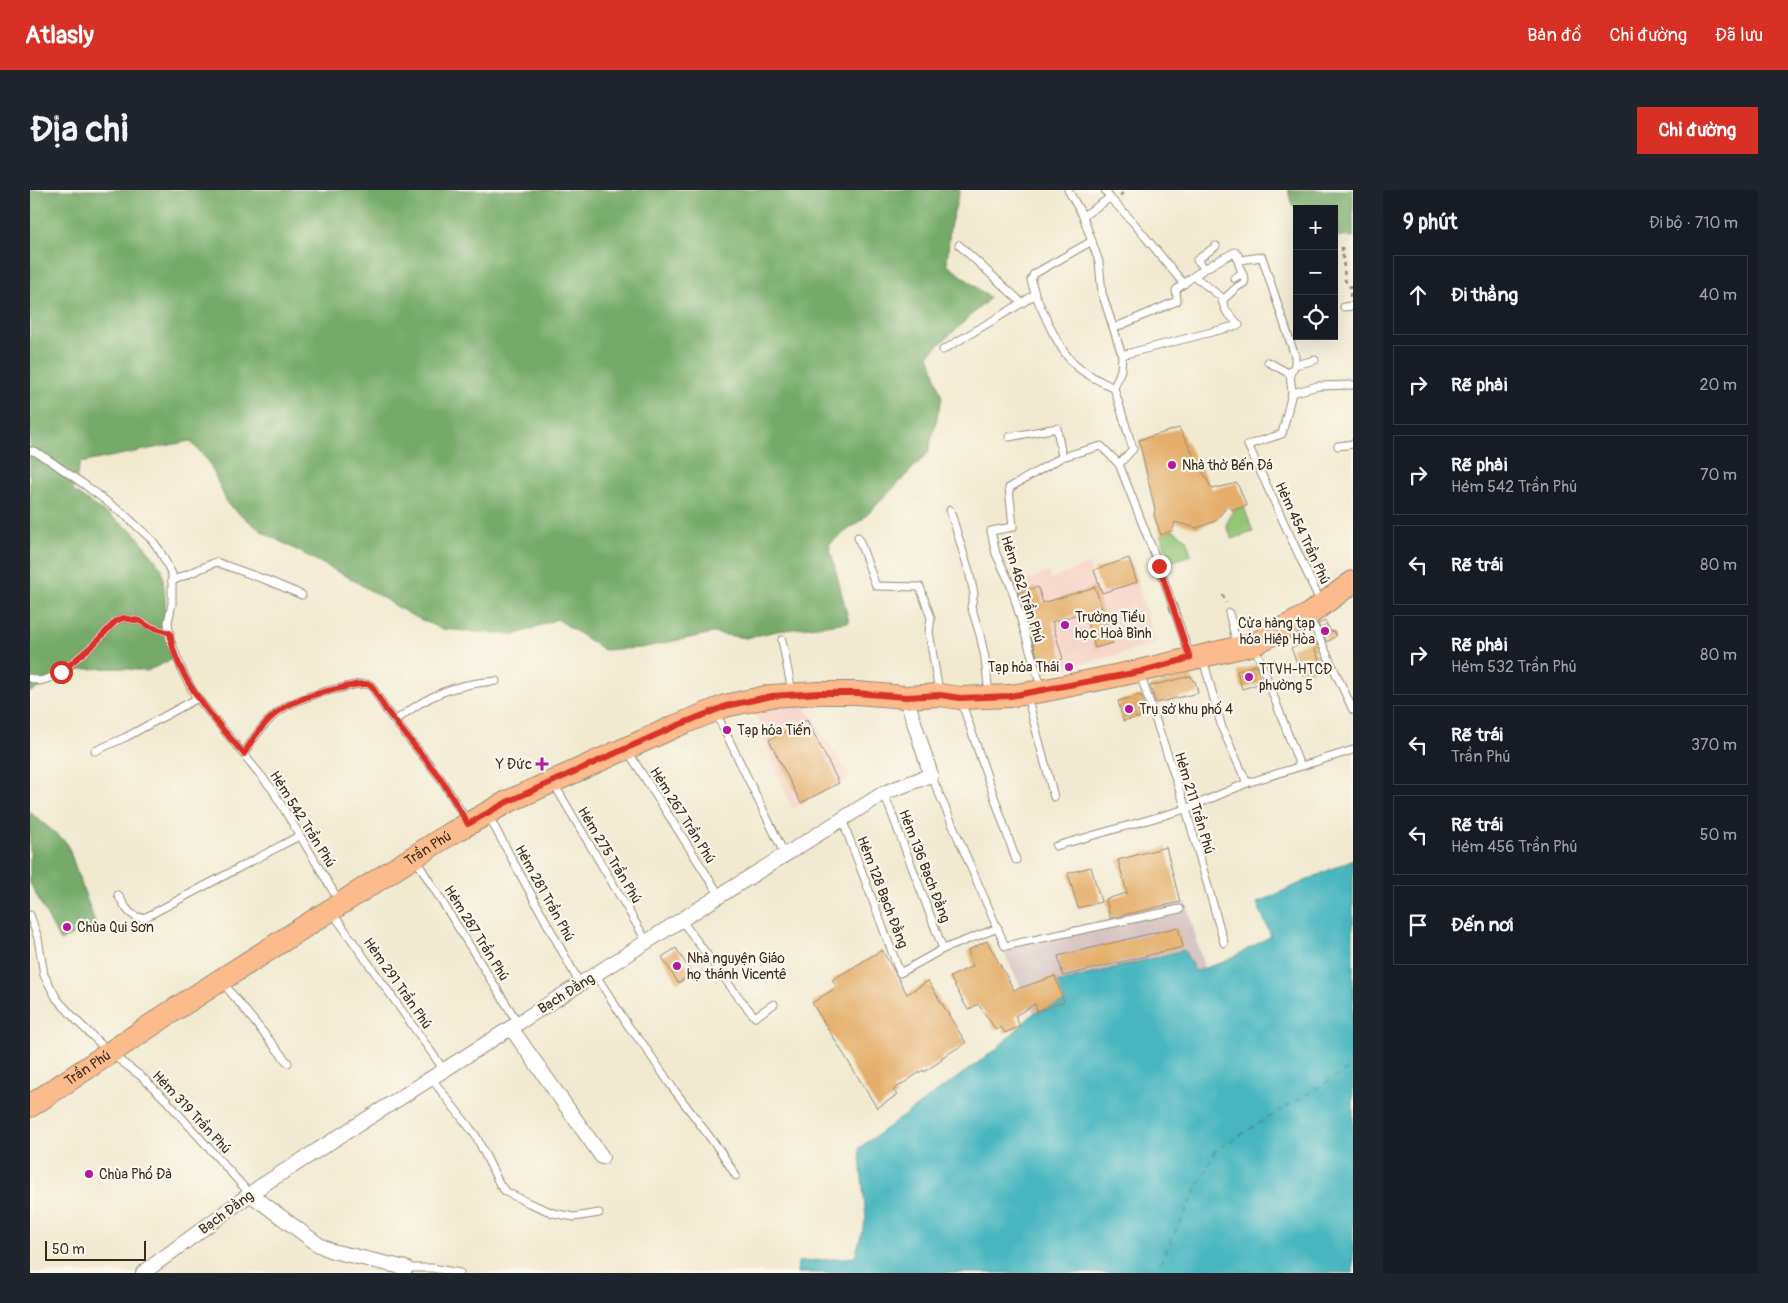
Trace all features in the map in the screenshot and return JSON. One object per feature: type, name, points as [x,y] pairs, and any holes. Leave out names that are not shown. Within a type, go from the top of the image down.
[{"type":"main road","name":"Trần Phú","points":[[30,1106],[414,856],[507,802],[715,710],[772,696],[819,693],[989,698],[1034,692],[1139,672],[1196,657],[1246,647],[1315,610],[1353,582]]},
{"type":"street","points":[[906,697],[931,775]]},
{"type":"street","name":"Bạch Đằng","points":[[143,1273],[261,1186],[595,974],[884,793],[931,775]]},
{"type":"street","points":[[515,1025],[602,1157]]},
{"type":"street","points":[[250,1194],[319,1245],[407,1271]]},
{"type":"lane","points":[[1068,190],[1083,216],[1092,241],[1098,262],[1102,293],[1122,355],[1121,370],[1114,388],[1133,449],[1119,464],[1196,657],[1222,728],[1247,784]]},
{"type":"lane","points":[[1105,190],[1184,284]]},
{"type":"lane","points":[[1083,216],[1110,198]]},
{"type":"lane","points":[[1092,241],[1034,274],[1031,280],[1035,294],[1066,354],[1081,370],[1114,388]]},
{"type":"lane","points":[[959,246],[1022,303]]},
{"type":"lane","points":[[1205,268],[1197,260],[1216,246]]},
{"type":"lane","points":[[1114,328],[1177,301],[1176,290],[1205,268],[1235,252],[1245,280],[1244,283],[1222,301],[1226,311],[1239,324],[1122,355]]},
{"type":"lane","points":[[1237,252],[1240,260],[1262,257],[1295,356],[1295,365],[1290,374],[1292,392],[1318,386],[1353,385]]},
{"type":"lane","points":[[1234,278],[1242,273]]},
{"type":"lane","points":[[1195,277],[1224,299]]},
{"type":"lane","points":[[943,350],[1035,294]]},
{"type":"lane","points":[[1344,306],[1352,303]]},
{"type":"lane","points":[[1295,365],[1315,360]]},
{"type":"lane","points":[[1268,362],[1290,374]]},
{"type":"lane","name":"Hẻm 454 Trần Phú","points":[[1292,392],[1282,434],[1248,445],[1315,610],[1353,710]]},
{"type":"lane","points":[[1008,438],[1057,428],[1062,457]]},
{"type":"lane","points":[[1338,446],[1353,444]]},
{"type":"lane","name":"Hẻm 462 Trần Phú","points":[[1034,692],[1010,583],[996,554],[991,531],[1013,527],[1009,488],[1062,457],[1101,446],[1119,464]]},
{"type":"lane","name":"Hẻm 542 Trần Phú","points":[[30,451],[34,451],[49,460],[85,485],[139,527],[160,551],[172,574],[172,604],[168,622],[183,673],[198,698],[272,789],[299,836],[335,907]]},
{"type":"lane","points":[[950,510],[974,594],[971,606],[986,658],[989,698]]},
{"type":"lane","points":[[858,538],[876,586],[920,587],[931,618],[929,632],[950,697],[969,720],[1016,860]]},
{"type":"lane","points":[[172,581],[216,562],[269,580],[302,595]]},
{"type":"lane","points":[[1229,613],[1300,766]]},
{"type":"lane","points":[[30,678],[40,681],[61,672],[94,644],[116,621],[123,618],[140,621],[148,626],[170,633]]},
{"type":"lane","points":[[782,640],[792,695]]},
{"type":"lane","name":"Hẻm 211 Trần Phú","points":[[1139,672],[1186,809],[1224,944]]},
{"type":"lane","points":[[395,721],[420,702],[441,691],[460,685],[496,681]]},
{"type":"lane","name":"Hẻm 281 Trần Phú","points":[[244,754],[255,735],[268,719],[284,706],[324,692],[366,683],[371,685],[386,710],[441,779],[478,819],[580,984]]},
{"type":"lane","points":[[1034,692],[1054,797]]},
{"type":"lane","points":[[94,751],[198,698]]},
{"type":"lane","points":[[715,710],[785,855]]},
{"type":"lane","name":"Hẻm 267 Trần Phú","points":[[626,749],[720,896]]},
{"type":"lane","points":[[1056,846],[1186,809],[1247,784],[1353,750]]},
{"type":"lane","points":[[931,775],[1006,946],[1180,909]]},
{"type":"lane","name":"Hẻm 275 Trần Phú","points":[[552,782],[647,942]]},
{"type":"lane","name":"Hẻm 136 Bạch Đằng","points":[[884,793],[943,949]]},
{"type":"lane","name":"Hẻm 128 Bạch Đằng","points":[[842,819],[900,973],[943,949]]},
{"type":"lane","points":[[118,895],[130,914],[141,919],[299,836]]},
{"type":"lane","name":"Hẻm 287 Trần Phú","points":[[414,856],[515,1025]]},
{"type":"lane","name":"Hẻm 291 Trần Phú","points":[[335,907],[365,957],[444,1070]]},
{"type":"lane","name":"Hẻm 319 Trần Phú","points":[[30,915],[38,938],[41,963],[49,986],[65,1008],[110,1053],[142,1077],[166,1100],[250,1194]]},
{"type":"lane","points":[[681,920],[708,955],[734,994],[755,1017],[774,1004]]},
{"type":"lane","points":[[943,949],[998,928]]},
{"type":"lane","points":[[595,974],[629,1027],[721,1152],[736,1176]]},
{"type":"lane","points":[[221,980],[288,1063]]},
{"type":"lane","points":[[431,1078],[476,1136],[500,1185],[506,1192],[553,1213],[574,1217],[599,1213]]},
{"type":"lane","points":[[407,1271],[432,1268],[460,1273]]},
{"type":"path","points":[[1342,247],[1345,280],[1351,288],[1352,303]]},
{"type":"shaded area","name":"Trường Tiểu học Hoà Bình","points":[[1088,564],[1098,594],[1137,582],[1156,643],[1037,675],[1010,586],[1048,572],[1051,579]]},
{"type":"shaded area","points":[[801,701],[851,777],[792,809],[754,712]]},
{"type":"shaded area","points":[[1186,902],[1204,968],[1195,971],[1184,950],[1058,983],[1064,1002],[1034,1013],[1000,945]]},
{"type":"green space","points":[[30,190],[960,190],[950,227],[947,264],[990,298],[929,354],[942,398],[928,453],[864,518],[829,544],[849,622],[777,631],[746,638],[713,633],[641,648],[604,650],[557,619],[515,635],[441,629],[411,615],[346,576],[264,533],[228,505],[209,462],[190,441],[80,463],[73,491],[135,533],[162,569],[171,660],[147,671],[119,668],[81,669],[30,692]]},
{"type":"green space","points":[[1288,190],[1353,190],[1353,237],[1338,236],[1338,205],[1293,206]]},
{"type":"green space","points":[[1244,507],[1253,532],[1232,539],[1226,525],[1233,510]]},
{"type":"green space","points":[[1173,530],[1187,539],[1191,555],[1170,562],[1161,535]]},
{"type":"green space","points":[[30,812],[67,843],[96,925],[60,941],[30,883]]},
{"type":"water","points":[[1353,859],[1353,1273],[797,1273],[798,1262],[855,1257],[866,1218],[859,1148],[994,1051],[1034,1013],[1064,1002],[1057,983],[1184,950],[1195,971],[1224,962],[1271,936],[1257,903]]},
{"type":"building","name":"Nhà thờ Bến Đá","points":[[1179,428],[1212,489],[1237,483],[1247,506],[1233,510],[1228,506],[1215,521],[1197,528],[1175,522],[1173,530],[1161,535],[1154,515],[1155,510],[1139,440]]},
{"type":"building","points":[[1129,558],[1137,582],[1102,593],[1094,570]]},
{"type":"building","points":[[1038,587],[1043,603],[1095,587],[1113,643],[1095,648],[1084,612],[1052,622],[1063,659],[1040,666],[1018,593]]},
{"type":"building","name":"Cửa hàng tạp hóa Hiệp Hòa","points":[[1325,621],[1331,632],[1334,631],[1336,636],[1327,642],[1318,624]]},
{"type":"building","points":[[1314,639],[1318,647],[1315,650],[1322,667],[1302,676],[1291,648]]},
{"type":"building","name":"TTVH-HTCĐ phường 5","points":[[1256,665],[1261,683],[1242,689],[1237,671]]},
{"type":"building","points":[[1191,676],[1193,681],[1195,681],[1198,693],[1156,703],[1150,686]]},
{"type":"building","name":"Trụ sở khu phố 4","points":[[1141,695],[1145,706],[1137,708],[1140,717],[1123,721],[1118,701]]},
{"type":"building","points":[[807,720],[839,783],[801,803],[769,740]]},
{"type":"building","points":[[1166,847],[1180,902],[1110,918],[1106,899],[1127,893],[1118,860]]},
{"type":"building","points":[[1091,867],[1101,902],[1078,908],[1068,873]]},
{"type":"building","points":[[1178,927],[1183,947],[1063,976],[1058,956]]},
{"type":"building","points":[[987,941],[1014,990],[1055,976],[1064,1002],[1037,1011],[1035,1004],[1015,1016],[1020,1026],[1005,1033],[1001,1027],[996,1030],[978,1004],[968,1010],[950,977],[973,966],[968,950]]},
{"type":"building","name":"Nhà nguyện Giáo họ thánh Vicentê","points":[[676,948],[692,974],[678,983],[662,957]]},
{"type":"building","points":[[882,950],[907,994],[928,981],[966,1043],[941,1058],[942,1060],[924,1072],[923,1070],[893,1090],[897,1095],[877,1108],[812,1003],[837,987],[832,980]]},
{"type":"ferry route","points":[[1155,1273],[1216,1150],[1353,1066]]},
{"type":"place","name":"Nhà thờ Bến Đá","points":[[1172,465]]},
{"type":"place","name":"Trường Tiểu học Hoà Bình","points":[[1065,625]]},
{"type":"place","name":"Cửa hàng tạp hóa Hiệp Hòa","points":[[1325,631]]},
{"type":"place","name":"Tạp hóa Thái","points":[[1069,667]]},
{"type":"place","name":"TTVH-HTCĐ phường 5","points":[[1249,677]]},
{"type":"place","name":"Trụ sở khu phố 4","points":[[1129,709]]},
{"type":"place","name":"Tạp hóa Tiến","points":[[727,730]]},
{"type":"place","name":"Y Đức","points":[[542,764]]},
{"type":"place","name":"Chùa Qui Sơn","points":[[67,927]]},
{"type":"place","name":"Nhà nguyện Giáo họ thánh Vicentê","points":[[677,966]]},
{"type":"place","name":"Chùa Phổ Đà","points":[[89,1174]]},
{"type":"route","points":[[61,672],[94,644],[116,621],[123,618],[131,618],[170,633],[170,640],[183,673],[195,695],[244,754],[255,735],[268,719],[284,706],[333,690],[366,683],[371,685],[386,710],[441,779],[468,824],[507,802],[676,726],[726,706],[772,696],[819,693],[856,693],[906,697],[940,695],[960,698],[1010,696],[1139,672],[1190,658],[1159,566]]}]
